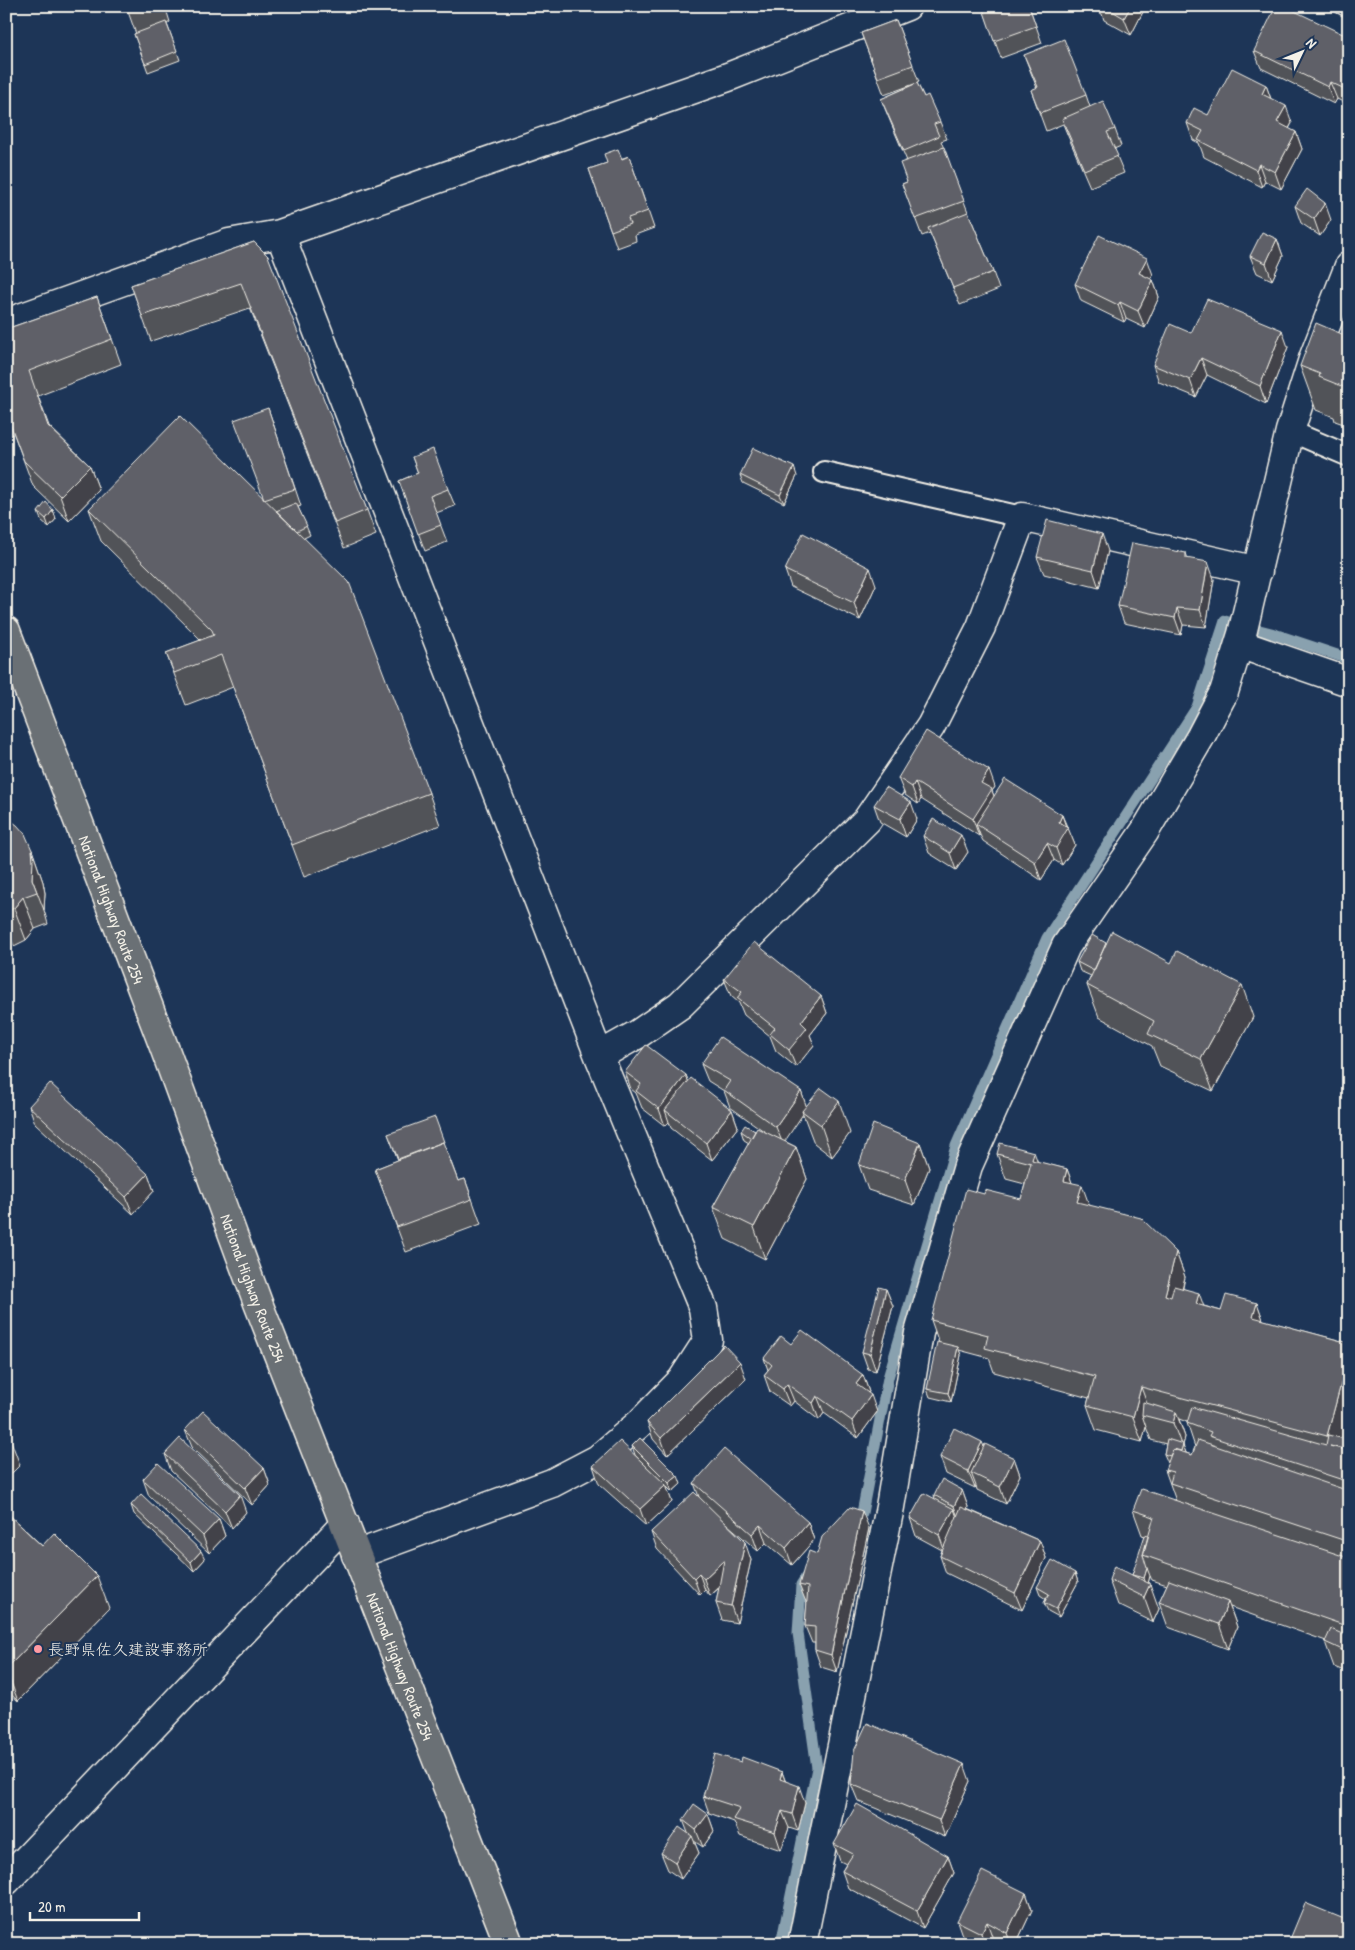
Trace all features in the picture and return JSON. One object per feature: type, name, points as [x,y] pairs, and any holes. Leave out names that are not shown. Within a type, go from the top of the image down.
[{"type":"highway","name":"National Highway Route 254","points":[[6,631],[164,1047],[258,1303],[509,1944]]},
{"type":"street","points":[[6,323],[229,243],[280,234],[728,77],[907,6]]},
{"type":"street","points":[[1294,6],[1349,36]]},
{"type":"street","points":[[280,234],[599,1056],[703,1308],[708,1340],[682,1380],[640,1423],[598,1458],[552,1483],[356,1555]]},
{"type":"street","points":[[802,1944],[890,1507],[919,1333],[968,1166],[1066,946],[1145,831],[1201,736],[1224,692],[1258,571],[1290,431],[1314,356],[1349,266]]},
{"type":"street","points":[[599,1056],[638,1034],[680,1005],[867,820],[931,726],[981,627],[1022,517],[1258,571]]},
{"type":"street","points":[[1243,629],[1349,682]]},
{"type":"street","points":[[6,1881],[345,1524]]},
{"type":"lane","points":[[1290,431],[1349,456]]},
{"type":"lane","points":[[824,472],[1022,517]]},
{"type":"building","points":[[982,6],[1029,6],[1036,26],[994,41]]},
{"type":"building","points":[[1104,6],[1131,6],[1124,18]]},
{"type":"building","points":[[1276,6],[1284,6],[1349,37],[1349,91],[1330,82],[1328,87],[1254,51]]},
{"type":"building","points":[[896,20],[913,65],[878,78],[861,33]]},
{"type":"building","points":[[166,22],[177,51],[145,64],[134,34]]},
{"type":"building","points":[[1064,39],[1086,95],[1040,113],[1031,90],[1038,87],[1024,55]]},
{"type":"building","points":[[1232,68],[1266,85],[1262,94],[1286,106],[1277,122],[1296,132],[1275,172],[1259,164],[1256,170],[1198,140],[1203,131],[1187,123],[1194,108],[1208,115]]},
{"type":"building","points":[[917,83],[924,97],[928,95],[940,122],[934,124],[939,136],[904,151],[881,99]]},
{"type":"building","points":[[1103,101],[1115,129],[1107,132],[1118,156],[1084,170],[1062,119]]},
{"type":"building","points":[[944,147],[964,201],[915,219],[902,184],[907,182],[900,163]]},
{"type":"building","points":[[618,149],[622,159],[629,156],[648,211],[628,218],[630,224],[611,231],[589,169],[607,163],[604,154]]},
{"type":"building","points":[[1307,189],[1325,203],[1314,219],[1295,206]]},
{"type":"building","points":[[968,212],[993,272],[953,288],[928,228]]},
{"type":"building","points":[[1262,232],[1277,239],[1266,263],[1250,256]]},
{"type":"building","points":[[1099,235],[1147,258],[1139,273],[1153,280],[1138,311],[1120,302],[1118,305],[1075,284]]},
{"type":"building","points":[[254,242],[268,256],[367,510],[335,523],[241,283],[142,316],[131,285]]},
{"type":"building","points":[[97,297],[112,339],[29,371],[48,426],[90,466],[60,496],[24,461],[6,413],[6,329]]},
{"type":"building","points":[[1207,299],[1282,330],[1260,386],[1201,358],[1190,380],[1153,365],[1170,324],[1191,333]]},
{"type":"building","points":[[1316,323],[1349,337],[1349,389],[1319,377],[1320,374],[1300,366]]},
{"type":"building","points":[[268,408],[295,489],[264,499],[234,420]]},
{"type":"building","points":[[180,416],[349,582],[429,793],[292,845],[221,655],[174,673],[166,653],[214,635],[212,630],[89,509]]},
{"type":"building","points":[[753,448],[794,467],[780,495],[740,475]]},
{"type":"building","points":[[433,449],[448,489],[430,496],[441,525],[418,534],[399,481],[418,473],[412,457]]},
{"type":"building","points":[[46,502],[53,510],[46,519],[38,512]]},
{"type":"building","points":[[296,503],[307,526],[297,531],[276,511]]},
{"type":"building","points":[[1047,520],[1102,534],[1093,570],[1037,557]]},
{"type":"building","points":[[803,533],[870,568],[854,603],[785,570]]},
{"type":"building","points":[[1132,543],[1186,553],[1186,558],[1208,562],[1200,610],[1177,608],[1175,618],[1118,606]]},
{"type":"building","points":[[926,731],[989,770],[981,783],[992,789],[973,819],[915,782],[912,787],[898,778]]},
{"type":"building","points":[[1005,779],[1062,815],[1059,822],[1068,828],[1056,848],[1047,843],[1035,862],[976,824]]},
{"type":"building","points":[[886,787],[911,802],[900,819],[874,805]]},
{"type":"building","points":[[6,817],[25,834],[32,850],[32,879],[37,892],[23,897],[14,908],[6,912]]},
{"type":"building","points":[[933,819],[961,835],[950,853],[923,836]]},
{"type":"building","points":[[1112,931],[1171,963],[1177,951],[1242,985],[1201,1059],[1148,1034],[1154,1021],[1087,985]]},
{"type":"building","points":[[1092,935],[1106,943],[1094,971],[1077,962]]},
{"type":"building","points":[[754,942],[821,996],[801,1022],[807,1028],[789,1050],[770,1034],[775,1028],[737,998],[742,992],[724,979]]},
{"type":"building","points":[[720,1037],[801,1091],[776,1127],[724,1090],[730,1081],[701,1064]]},
{"type":"building","points":[[646,1045],[686,1075],[659,1109],[636,1091],[641,1084],[625,1072]]},
{"type":"building","points":[[691,1078],[732,1110],[706,1143],[665,1110]]},
{"type":"building","points":[[50,1083],[148,1174],[126,1197],[29,1106]]},
{"type":"building","points":[[821,1088],[839,1101],[821,1125],[802,1111]]},
{"type":"building","points":[[435,1117],[444,1142],[398,1159],[388,1134]]},
{"type":"building","points":[[873,1124],[920,1143],[905,1180],[859,1165]]},
{"type":"building","points":[[745,1125],[755,1131],[751,1138],[741,1131]]},
{"type":"building","points":[[757,1128],[796,1147],[754,1227],[713,1207]]},
{"type":"building","points":[[443,1142],[458,1181],[465,1179],[472,1199],[397,1227],[375,1169]]},
{"type":"building","points":[[1000,1143],[1034,1152],[1032,1160],[1067,1169],[1064,1181],[1082,1185],[1077,1202],[1141,1218],[1176,1252],[1165,1295],[1171,1297],[1174,1286],[1199,1293],[1196,1304],[1221,1311],[1226,1295],[1257,1303],[1253,1317],[1349,1343],[1349,1354],[1327,1436],[1141,1387],[1133,1417],[1087,1405],[1095,1377],[985,1348],[988,1335],[931,1320],[966,1189],[984,1194],[985,1190],[1021,1199],[1031,1163],[997,1154]]},
{"type":"building","points":[[879,1287],[886,1289],[870,1354],[862,1352]]},
{"type":"building","points":[[802,1330],[863,1375],[856,1384],[871,1395],[852,1421],[817,1396],[813,1403],[787,1384],[783,1389],[764,1375],[772,1365],[764,1358],[781,1336],[791,1344]]},
{"type":"building","points":[[937,1342],[958,1347],[948,1393],[927,1389]]},
{"type":"building","points":[[724,1345],[740,1362],[661,1438],[647,1422]]},
{"type":"building","points":[[1143,1402],[1176,1412],[1173,1423],[1142,1415]]},
{"type":"building","points":[[1192,1407],[1326,1445],[1328,1435],[1349,1440],[1349,1450],[1330,1446],[1349,1451],[1349,1482],[1209,1436],[1211,1432],[1187,1423]]},
{"type":"building","points":[[203,1411],[264,1468],[245,1488],[185,1430]]},
{"type":"building","points":[[954,1428],[982,1442],[968,1471],[940,1457]]},
{"type":"building","points":[[180,1438],[240,1495],[225,1511],[165,1454]]},
{"type":"building","points":[[640,1438],[678,1476],[669,1483],[632,1446]]},
{"type":"building","points":[[1167,1439],[1183,1444],[1181,1451],[1173,1449],[1170,1456],[1164,1454]]},
{"type":"building","points":[[1198,1440],[1349,1491],[1349,1542],[1170,1483],[1173,1472],[1165,1470],[1173,1449],[1192,1455]]},
{"type":"building","points":[[620,1441],[666,1485],[640,1509],[593,1466]]},
{"type":"building","points":[[985,1444],[1014,1458],[1000,1487],[971,1473]]},
{"type":"building","points":[[724,1449],[808,1522],[786,1548],[760,1525],[752,1534],[694,1483]]},
{"type":"building","points":[[158,1463],[219,1519],[203,1536],[143,1479]]},
{"type":"building","points":[[942,1479],[962,1490],[954,1506],[934,1495]]},
{"type":"building","points":[[1141,1489],[1349,1558],[1349,1627],[1143,1555],[1154,1517],[1133,1510]]},
{"type":"building","points":[[694,1492],[745,1542],[731,1606],[716,1603],[724,1560],[704,1579],[699,1573],[694,1578],[651,1532]]},
{"type":"building","points":[[924,1493],[954,1509],[939,1535],[910,1518]]},
{"type":"building","points":[[141,1494],[201,1551],[191,1562],[131,1505]]},
{"type":"building","points":[[850,1507],[862,1511],[831,1655],[815,1650],[815,1627],[805,1626],[808,1587],[799,1585],[809,1551],[817,1554],[822,1537]]},
{"type":"building","points":[[961,1507],[1040,1541],[1015,1593],[940,1556]]},
{"type":"building","points":[[6,1512],[42,1546],[54,1533],[97,1576],[6,1669]]},
{"type":"building","points":[[1145,1535],[1148,1536],[1143,1555],[1147,1568],[1144,1578],[1132,1575]]},
{"type":"building","points":[[1052,1560],[1075,1573],[1056,1609],[1044,1603],[1049,1594],[1037,1587]]},
{"type":"building","points":[[1114,1566],[1150,1584],[1144,1597],[1109,1580]]},
{"type":"building","points":[[1169,1580],[1228,1602],[1219,1624],[1159,1602]]},
{"type":"building","points":[[1331,1629],[1349,1637],[1349,1653],[1325,1642]]},
{"type":"building","points":[[867,1723],[964,1764],[939,1820],[851,1784],[854,1751]]},
{"type":"building","points":[[715,1754],[741,1762],[742,1757],[782,1772],[780,1779],[799,1786],[792,1814],[782,1811],[775,1832],[733,1819],[740,1808],[703,1796]]},
{"type":"building","points":[[694,1804],[708,1814],[696,1830],[683,1820]]},
{"type":"building","points":[[857,1804],[948,1856],[917,1911],[842,1871],[853,1854],[834,1844]]},
{"type":"building","points":[[679,1827],[692,1836],[675,1862],[661,1853]]},
{"type":"building","points":[[982,1871],[1026,1893],[1007,1933],[987,1922],[981,1933],[957,1921]]},
{"type":"building","points":[[1305,1903],[1349,1921],[1349,1937],[1346,1944],[1288,1944]]},
{"type":"waterway","points":[[852,1521],[862,1513],[888,1378],[956,1146],[1047,938],[1197,707],[1225,621],[1271,633],[1349,659]]},
{"type":"waterway","points":[[781,1944],[817,1768],[798,1633],[801,1585],[806,1577]]},
{"type":"place","name":"長野県佐久建設事務所","points":[[38,1649]]}]
